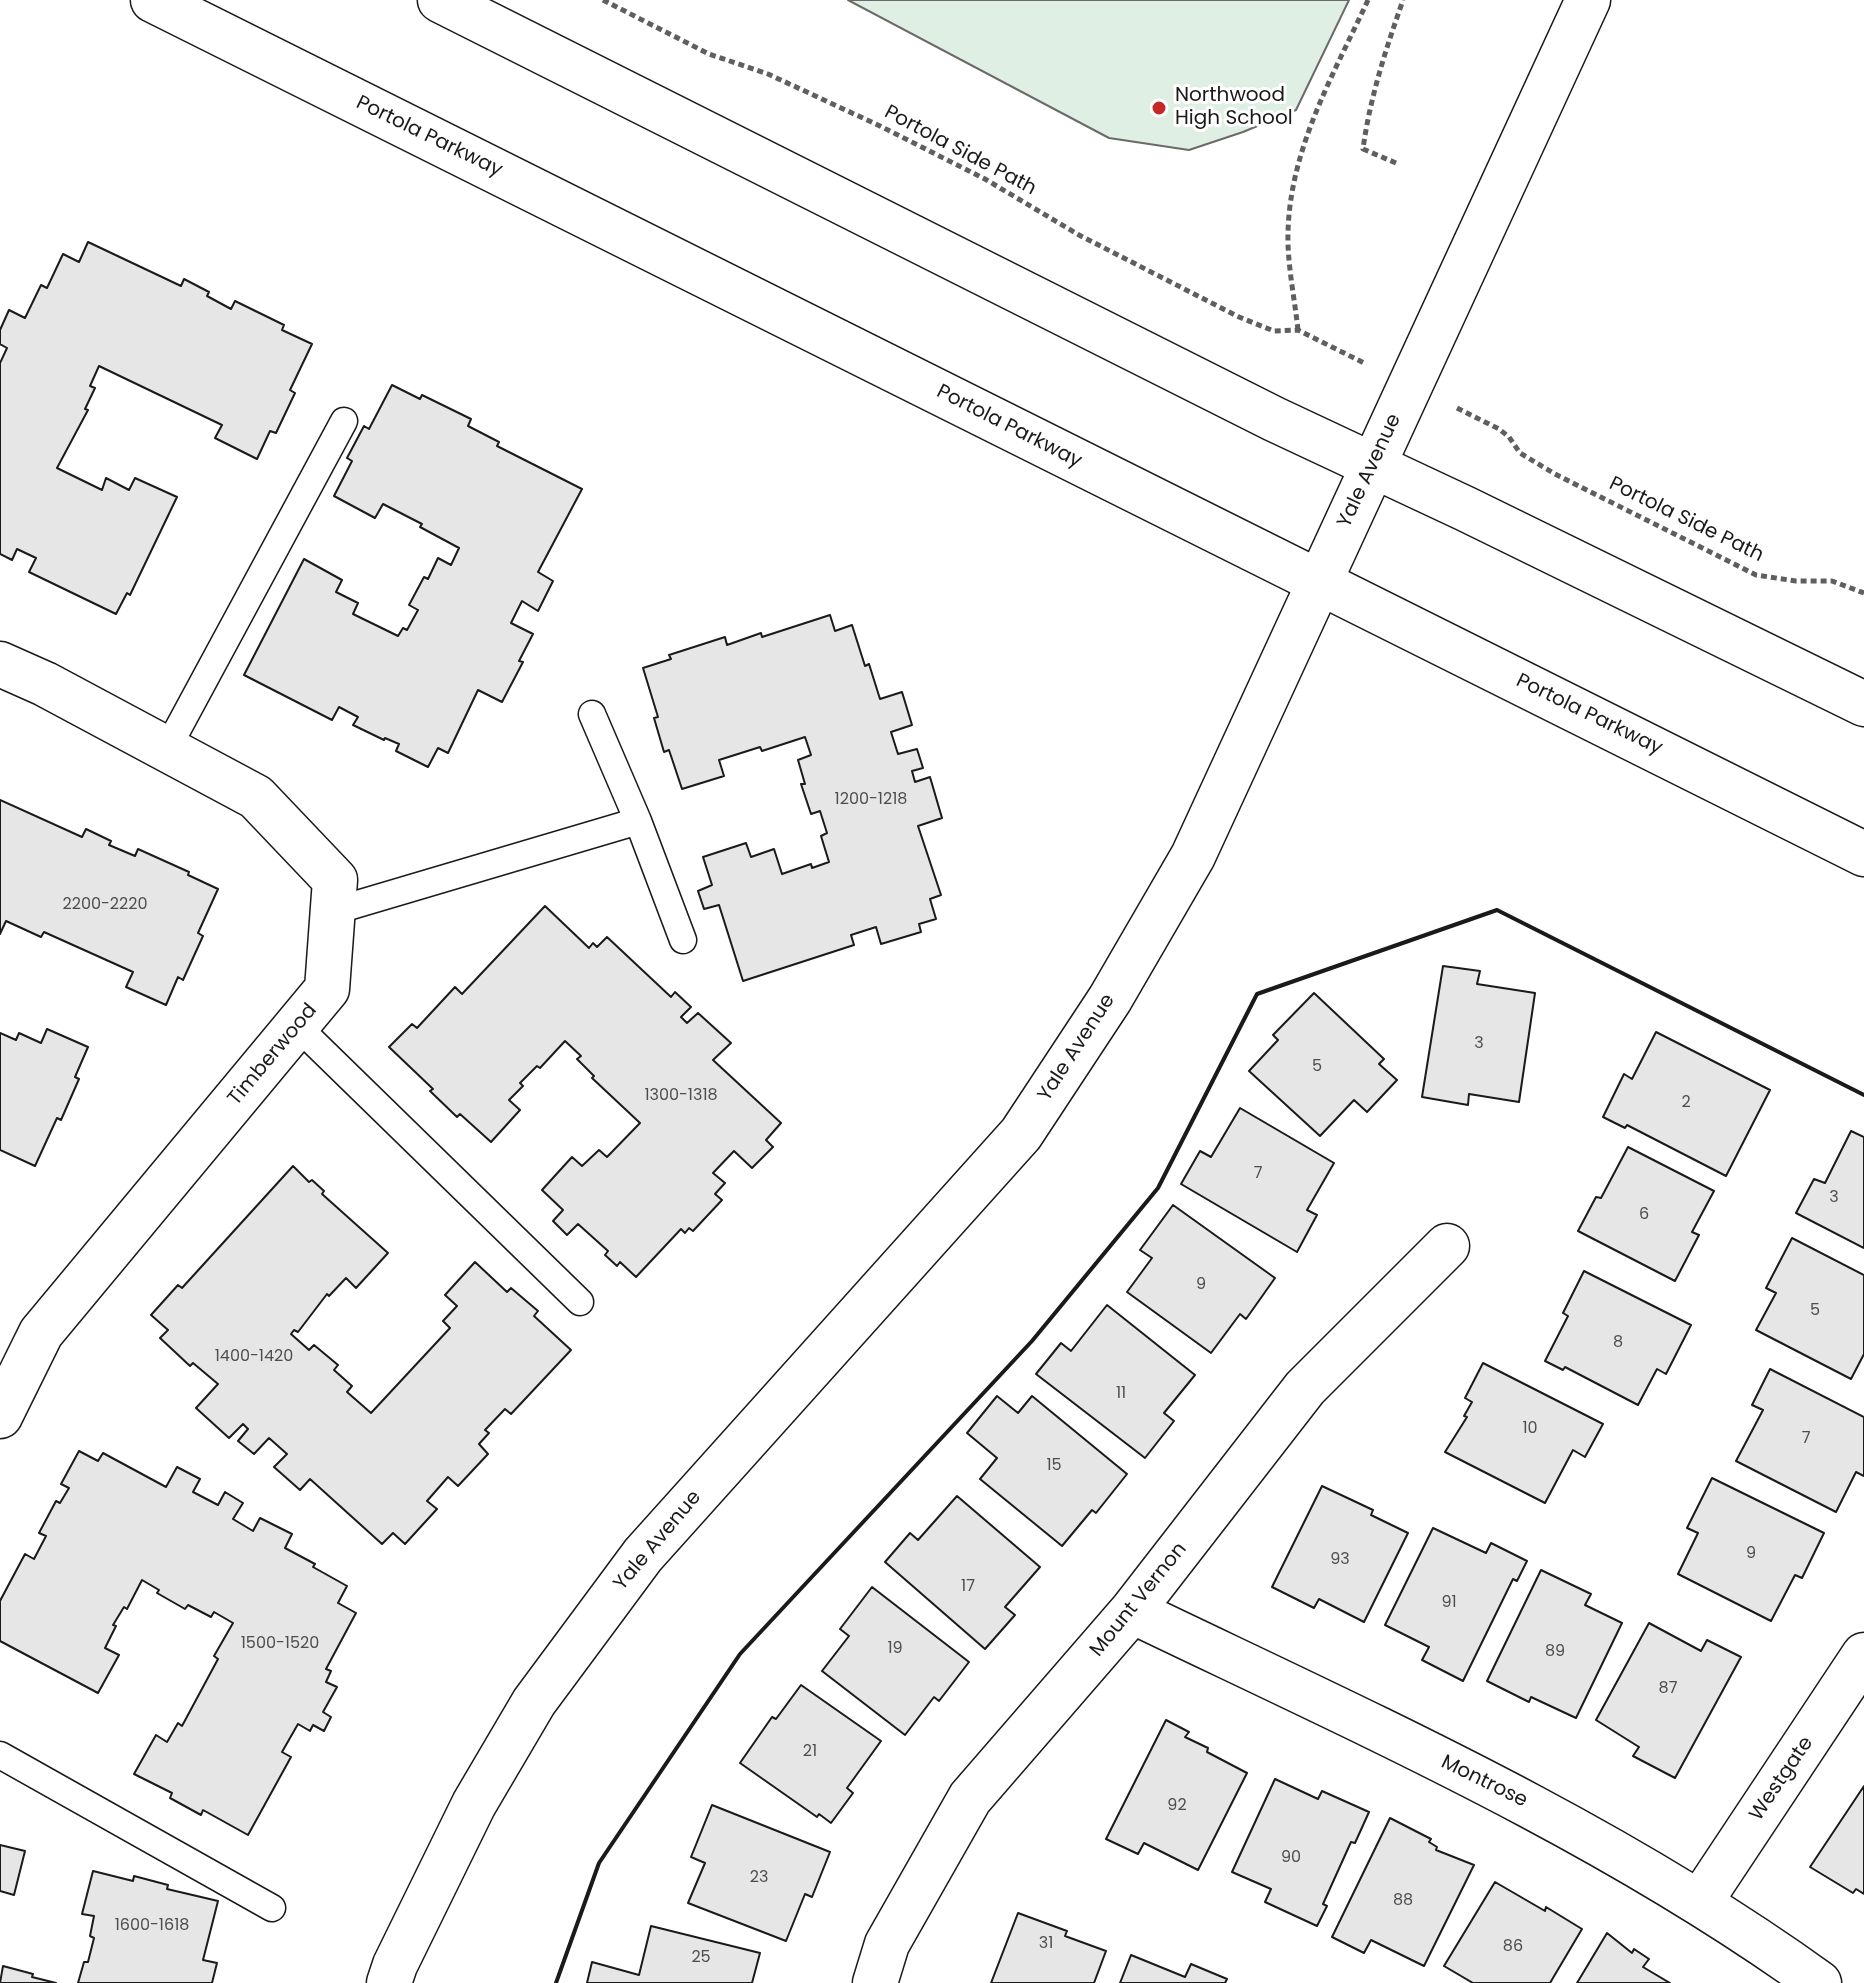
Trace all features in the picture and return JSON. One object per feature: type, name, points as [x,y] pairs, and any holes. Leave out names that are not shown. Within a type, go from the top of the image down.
[{"type":"street","name":"Portola Parkway","points":[[153,0],[1864,854]]},
{"type":"street","points":[[440,0],[1274,419],[1864,704]]},
{"type":"street","name":"Yale Avenue","points":[[389,1983],[474,1804],[534,1702],[643,1555],[1021,1134],[1110,999],[1193,856],[1588,0]]},
{"type":"street","name":"Timberwood","points":[[0,664],[45,684],[256,797],[335,880],[327,989],[41,1333],[0,1416]]},
{"type":"street","name":"Mount Vernon","points":[[875,1983],[887,1944],[970,1798],[1132,1611],[1305,1388],[1447,1246]]},
{"type":"street","name":"Montrose","points":[[1132,1611],[1552,1816],[1700,1902],[1819,1983]]},
{"type":"street","name":"Westgate","points":[[1700,1902],[1864,1655]]},
{"type":"lane","points":[[167,749],[344,421]]},
{"type":"lane","points":[[592,714],[638,821],[683,940]]},
{"type":"lane","points":[[334,911],[638,821]]},
{"type":"lane","points":[[297,1026],[580,1302]]},
{"type":"lane","points":[[0,1755],[272,1908]]},
{"type":"path","name":"Portola Side Path","points":[[603,0],[709,54],[768,74],[880,126],[985,179],[1079,235],[1239,317],[1274,331],[1298,330],[1288,244],[1297,167],[1311,121],[1368,0]]},
{"type":"path","points":[[1396,163],[1363,149],[1367,116],[1382,59],[1403,0]]},
{"type":"path","name":"Portola Side Path","points":[[1509,437],[1520,453],[1555,474],[1756,575],[1796,581],[1832,581],[1864,593]]},
{"type":"green space","points":[[848,0],[1349,0],[1296,110],[1189,150],[1109,138]]},
{"type":"building","points":[[88,242],[181,286],[184,279],[209,292],[207,296],[231,309],[235,301],[284,325],[282,330],[312,344],[290,390],[295,393],[276,433],[270,431],[257,459],[215,438],[222,425],[99,366],[90,386],[95,388],[85,409],[88,410],[57,468],[102,490],[106,478],[129,490],[135,478],[177,497],[130,595],[127,593],[116,614],[29,572],[36,558],[17,549],[12,560],[0,554],[0,363],[7,348],[0,344],[0,330],[9,310],[25,318],[41,285],[47,288],[63,254],[79,262]]},
{"type":"building","points":[[392,385],[420,399],[422,395],[471,419],[468,426],[499,442],[497,446],[582,489],[538,572],[553,581],[538,611],[522,601],[511,623],[533,634],[519,661],[523,662],[502,702],[478,690],[448,753],[438,748],[428,767],[396,751],[399,744],[353,725],[358,717],[339,707],[332,720],[244,675],[304,559],[342,580],[336,592],[358,603],[353,614],[398,636],[403,628],[407,630],[418,610],[409,605],[424,577],[428,579],[438,558],[451,565],[459,548],[420,527],[422,524],[383,504],[375,518],[334,496],[352,461],[347,458],[364,426],[369,429]]},
{"type":"building","points":[[830,615],[835,631],[852,625],[880,699],[902,692],[912,725],[891,732],[898,754],[917,749],[923,768],[912,771],[915,782],[930,777],[942,818],[918,826],[941,895],[930,899],[936,919],[919,924],[921,932],[881,944],[876,927],[851,935],[854,945],[743,981],[719,905],[704,909],[698,891],[712,885],[703,857],[746,843],[751,857],[774,849],[782,874],[811,864],[812,868],[829,862],[821,836],[827,833],[820,811],[811,814],[801,784],[805,784],[798,760],[811,755],[805,737],[762,751],[760,747],[719,760],[724,776],[682,789],[669,750],[664,752],[654,718],[658,717],[643,668],[671,659],[669,655],[725,637],[727,645]]},
{"type":"building","points":[[0,800],[82,837],[86,829],[111,841],[109,845],[135,856],[138,849],[218,889],[198,933],[203,936],[183,980],[178,977],[166,1005],[126,987],[133,972],[44,932],[41,937],[6,921],[0,934]]},
{"type":"building","points":[[545,906],[589,948],[593,943],[597,947],[607,937],[671,997],[675,992],[691,1007],[681,1017],[687,1023],[698,1013],[731,1043],[713,1060],[781,1123],[766,1140],[773,1147],[752,1168],[734,1151],[713,1173],[725,1183],[715,1194],[722,1200],[693,1231],[689,1228],[685,1233],[681,1229],[636,1277],[620,1262],[617,1266],[605,1255],[608,1251],[578,1224],[567,1235],[553,1221],[563,1210],[542,1190],[572,1157],[582,1166],[599,1150],[607,1157],[640,1123],[592,1078],[594,1076],[577,1059],[581,1056],[565,1041],[540,1068],[537,1066],[520,1083],[523,1086],[509,1100],[520,1110],[491,1142],[460,1114],[457,1117],[389,1047],[412,1024],[417,1028],[455,987],[462,994]]},
{"type":"building","points":[[1443,966],[1480,971],[1477,984],[1535,993],[1519,1102],[1469,1094],[1468,1105],[1422,1097]]},
{"type":"building","points":[[1314,993],[1384,1059],[1379,1064],[1397,1080],[1367,1112],[1354,1100],[1320,1136],[1249,1071],[1278,1040],[1273,1035]]},
{"type":"building","points":[[47,1029],[88,1047],[75,1077],[79,1079],[61,1120],[57,1118],[35,1166],[0,1150],[0,1033],[16,1040],[19,1033],[41,1043]]},
{"type":"building","points":[[1656,1032],[1770,1090],[1726,1176],[1627,1125],[1625,1128],[1603,1117],[1624,1074],[1632,1079]]},
{"type":"building","points":[[1240,1108],[1334,1163],[1307,1210],[1317,1215],[1297,1252],[1181,1184],[1200,1151],[1211,1157]]},
{"type":"building","points":[[1851,1131],[1864,1137],[1864,1248],[1796,1213],[1814,1179],[1825,1183]]},
{"type":"building","points":[[1628,1147],[1714,1191],[1692,1232],[1699,1235],[1675,1281],[1578,1231],[1596,1197],[1601,1198]]},
{"type":"building","points":[[293,1166],[309,1182],[312,1180],[324,1191],[322,1194],[388,1253],[356,1288],[346,1278],[329,1296],[327,1294],[298,1332],[294,1330],[291,1334],[309,1350],[314,1345],[338,1365],[334,1370],[352,1386],[347,1392],[371,1413],[450,1328],[443,1321],[457,1306],[445,1295],[475,1262],[507,1292],[511,1288],[538,1311],[534,1316],[571,1350],[511,1414],[505,1409],[485,1430],[489,1433],[479,1444],[488,1454],[458,1486],[448,1477],[427,1501],[437,1509],[405,1544],[393,1533],[382,1544],[310,1479],[300,1490],[274,1467],[287,1454],[269,1438],[254,1454],[238,1441],[248,1429],[243,1424],[229,1438],[196,1408],[218,1384],[193,1363],[190,1366],[160,1338],[168,1330],[151,1315],[178,1285],[182,1288]]},
{"type":"building","points":[[1173,1205],[1275,1278],[1246,1319],[1240,1314],[1211,1353],[1127,1292],[1152,1258],[1140,1250]]},
{"type":"building","points":[[1792,1238],[1864,1275],[1864,1354],[1851,1379],[1756,1330],[1776,1293],[1766,1288]]},
{"type":"building","points":[[1584,1271],[1691,1325],[1666,1374],[1657,1369],[1638,1405],[1565,1367],[1563,1370],[1545,1361],[1568,1316],[1563,1313]]},
{"type":"building","points":[[1107,1305],[1195,1375],[1164,1413],[1174,1421],[1145,1458],[1036,1374],[1061,1343],[1071,1351]]},
{"type":"building","points":[[1483,1363],[1603,1424],[1585,1457],[1573,1450],[1545,1503],[1445,1452],[1467,1417],[1464,1416],[1472,1402],[1465,1398]]},
{"type":"building","points":[[1770,1369],[1864,1417],[1864,1476],[1856,1472],[1836,1512],[1736,1461],[1763,1410],[1752,1405]]},
{"type":"building","points":[[997,1396],[1018,1413],[1032,1396],[1127,1474],[1096,1513],[1092,1510],[1062,1546],[980,1479],[997,1458],[967,1433]]},
{"type":"building","points":[[79,1451],[98,1461],[103,1453],[166,1487],[177,1467],[200,1479],[193,1492],[218,1505],[225,1492],[243,1503],[233,1519],[253,1531],[260,1518],[292,1534],[285,1548],[347,1586],[338,1603],[356,1613],[326,1669],[331,1671],[326,1682],[337,1687],[323,1712],[331,1717],[324,1731],[313,1725],[310,1731],[298,1724],[282,1752],[291,1757],[248,1835],[203,1810],[201,1815],[170,1798],[172,1793],[134,1774],[156,1735],[167,1742],[178,1723],[182,1726],[218,1659],[214,1656],[233,1623],[214,1612],[211,1617],[188,1605],[185,1609],[142,1580],[127,1609],[124,1607],[113,1625],[116,1626],[105,1648],[119,1655],[98,1693],[0,1641],[0,1601],[25,1554],[34,1559],[46,1536],[39,1533],[56,1501],[60,1503],[69,1488],[61,1484]]},
{"type":"building","points":[[1712,1478],[1824,1533],[1802,1578],[1795,1575],[1771,1621],[1678,1574],[1698,1533],[1687,1528]]},
{"type":"building","points":[[1322,1486],[1373,1510],[1371,1515],[1408,1533],[1364,1622],[1319,1599],[1314,1608],[1272,1587]]},
{"type":"building","points":[[957,1496],[1040,1567],[1005,1607],[1015,1615],[985,1649],[885,1562],[910,1533],[918,1540]]},
{"type":"building","points":[[1433,1528],[1486,1553],[1491,1543],[1527,1561],[1517,1581],[1513,1579],[1463,1681],[1422,1660],[1429,1647],[1385,1625]]},
{"type":"building","points":[[1541,1570],[1591,1594],[1585,1605],[1622,1623],[1576,1718],[1531,1697],[1529,1702],[1487,1681]]},
{"type":"building","points":[[872,1587],[969,1662],[939,1701],[934,1697],[905,1735],[822,1671],[849,1636],[840,1629]]},
{"type":"building","points":[[1649,1623],[1701,1651],[1707,1640],[1741,1657],[1675,1778],[1633,1756],[1639,1747],[1596,1720]]},
{"type":"building","points":[[801,1685],[881,1741],[847,1788],[853,1793],[831,1823],[819,1814],[817,1817],[740,1763],[772,1717],[776,1719]]},
{"type":"building","points":[[1166,1720],[1189,1732],[1185,1737],[1208,1748],[1207,1752],[1247,1773],[1198,1870],[1144,1843],[1138,1854],[1106,1839]]},
{"type":"building","points":[[1275,1779],[1318,1799],[1322,1791],[1369,1812],[1355,1843],[1351,1842],[1323,1904],[1327,1906],[1317,1926],[1265,1902],[1271,1889],[1232,1872]]},
{"type":"building","points":[[1864,1786],[1864,1894],[1856,1889],[1853,1893],[1810,1867]]},
{"type":"building","points":[[712,1805],[830,1852],[812,1897],[805,1894],[786,1941],[688,1903],[705,1863],[691,1857]]},
{"type":"building","points":[[1390,1818],[1431,1839],[1429,1842],[1437,1847],[1436,1850],[1474,1865],[1424,1966],[1371,1940],[1364,1953],[1332,1937]]},
{"type":"building","points":[[0,1845],[25,1851],[14,1895],[0,1891]]},
{"type":"building","points":[[93,1871],[133,1881],[134,1876],[168,1885],[167,1889],[218,1901],[203,1960],[217,1963],[212,1983],[78,1983],[94,1938],[90,1936],[94,1916],[82,1914]]},
{"type":"building","points":[[1495,1882],[1582,1929],[1550,1983],[1473,1983],[1444,1966]]},
{"type":"building","points":[[1018,1913],[1067,1931],[1065,1936],[1106,1951],[1094,1983],[991,1983]]},
{"type":"building","points":[[651,1926],[760,1953],[752,1983],[587,1983],[592,1962],[639,1975]]},
{"type":"building","points":[[1607,1933],[1632,1953],[1634,1949],[1649,1959],[1643,1967],[1670,1983],[1577,1983]]},
{"type":"building","points":[[1131,1955],[1185,1977],[1191,1964],[1227,1979],[1225,1983],[1120,1983]]},
{"type":"building","points":[[3,1966],[33,1974],[32,1977],[56,1983],[0,1983]]},
{"type":"wall","points":[[556,1983],[599,1863],[740,1654],[1032,1341],[1158,1188],[1257,994],[1497,910],[1864,1095]]},
{"type":"place","name":"Northwood High School","points":[[1159,108]]}]
